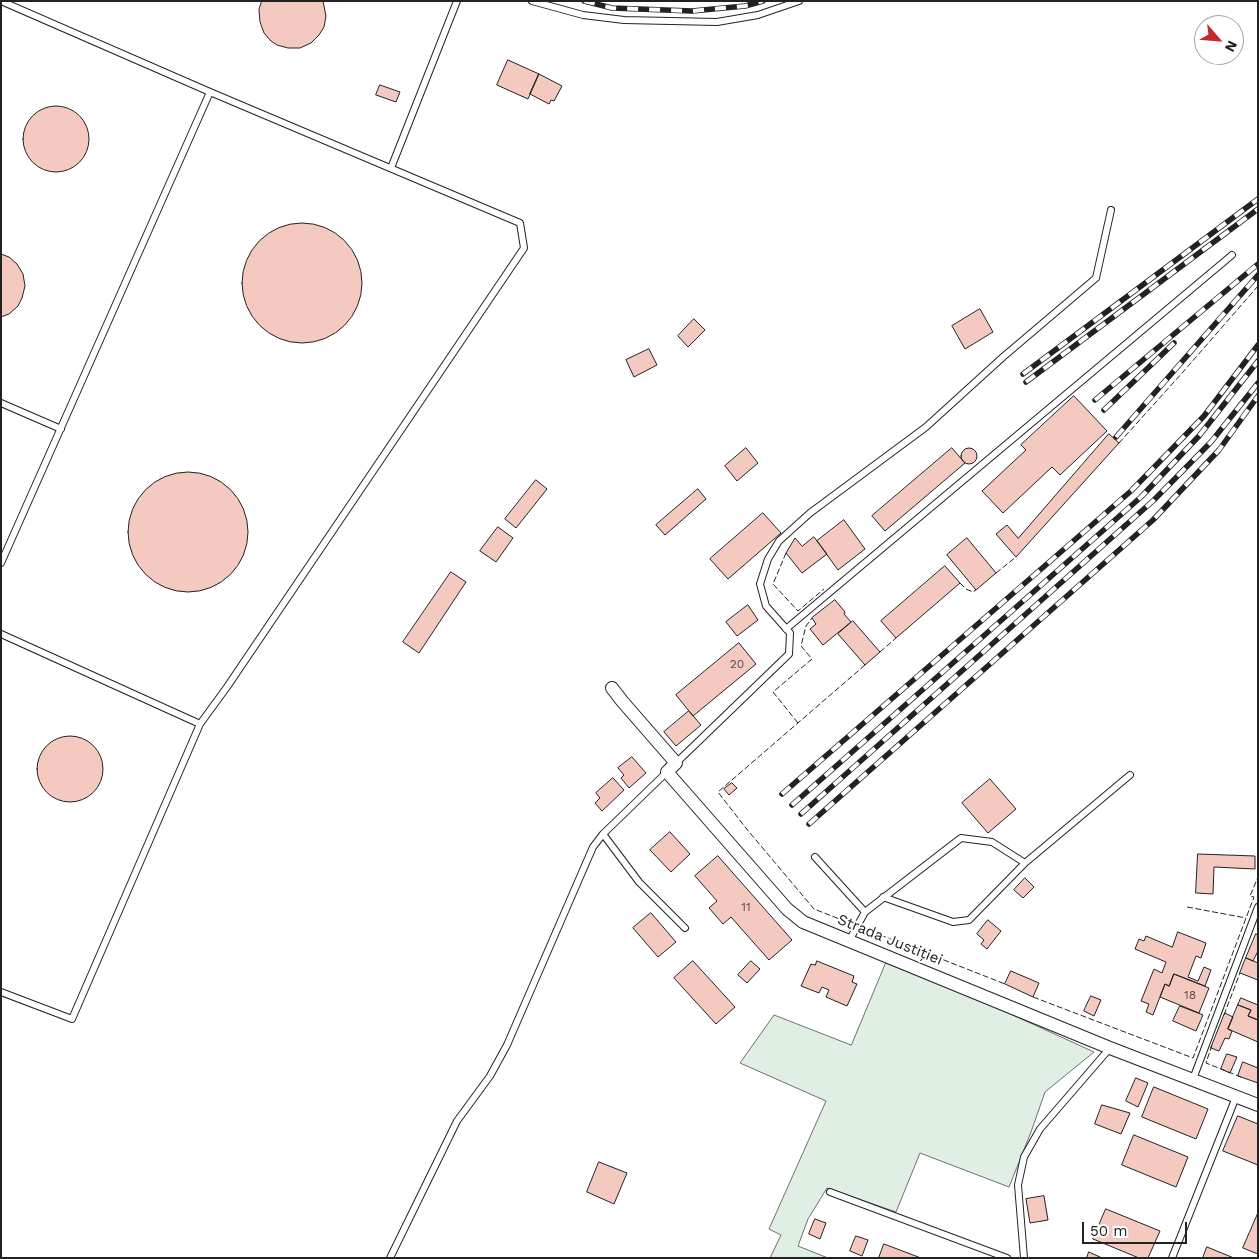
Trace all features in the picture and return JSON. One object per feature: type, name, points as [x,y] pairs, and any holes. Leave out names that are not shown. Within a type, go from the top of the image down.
[{"type":"street","name":"Strada Justiției","points":[[612,688],[671,767],[787,909],[803,922],[1110,1048],[1258,1105]]},
{"type":"lane","points":[[1,1],[520,223],[524,248],[200,724],[72,1019],[1,992]]},
{"type":"lane","points":[[391,168],[457,1]]},
{"type":"lane","points":[[532,1],[583,15],[624,20],[717,22],[758,15],[799,1]]},
{"type":"lane","points":[[1,563],[210,92]]},
{"type":"lane","points":[[390,1258],[457,1121],[490,1076],[506,1044],[593,847],[603,834],[671,767],[789,654],[790,633],[766,606],[760,584],[768,559],[779,541],[810,514],[926,427],[1003,357],[1096,278],[1111,210]]},
{"type":"lane","points":[[786,629],[1232,255]]},
{"type":"lane","points":[[1,403],[61,428]]},
{"type":"lane","points":[[1,634],[200,724]]},
{"type":"lane","points":[[883,897],[953,922],[969,920],[1025,863],[1130,775]]},
{"type":"lane","points":[[603,834],[639,882],[684,928]]},
{"type":"lane","points":[[849,941],[865,912],[961,838],[992,842],[1025,863]]},
{"type":"lane","points":[[815,857],[865,912]]},
{"type":"lane","points":[[1193,1079],[1258,907]]},
{"type":"lane","points":[[1024,1258],[1018,1184],[1024,1157],[1040,1129],[1110,1048]]},
{"type":"lane","points":[[1172,1258],[1236,1096]]},
{"type":"lane","points":[[830,1192],[1007,1258]]},
{"type":"green space","points":[[886,963],[991,1005],[1094,1052],[1045,1092],[1009,1187],[920,1153],[896,1212],[827,1188],[808,1219],[798,1246],[828,1258],[770,1258],[781,1235],[769,1229],[826,1101],[740,1063],[774,1015],[851,1045]]},
{"type":"building","points":[[262,1],[323,1],[326,16],[324,27],[311,43],[300,48],[288,48],[277,45],[264,33],[260,22],[259,10]]},
{"type":"building","points":[[508,60],[539,74],[528,99],[497,85]]},
{"type":"building","points":[[539,74],[562,86],[554,101],[551,100],[549,104],[530,94]]},
{"type":"building","points":[[380,85],[400,92],[396,102],[376,95]]},
{"type":"building","points":[[62,106],[80,115],[87,126],[89,139],[87,152],[80,163],[69,170],[50,172],[32,163],[25,152],[23,133],[32,115],[43,108]]},
{"type":"building","points":[[302,223],[314,224],[325,228],[335,233],[344,241],[352,250],[357,260],[361,271],[361,295],[357,306],[352,316],[344,325],[335,333],[325,338],[314,342],[302,343],[290,342],[279,338],[269,333],[260,325],[252,316],[247,306],[243,295],[242,283],[243,271],[247,260],[252,250],[260,241],[269,233],[279,228],[290,224]]},
{"type":"building","points":[[1,254],[9,257],[17,264],[23,274],[25,286],[18,306],[9,314],[1,317]]},
{"type":"building","points":[[980,309],[993,332],[965,349],[952,326]]},
{"type":"building","points":[[694,319],[705,330],[688,347],[678,336]]},
{"type":"building","points":[[649,349],[657,365],[634,377],[626,360]]},
{"type":"building","points":[[1074,396],[1107,431],[1060,475],[1052,467],[1003,513],[982,491],[1026,450],[1021,445]]},
{"type":"building","points":[[1109,434],[1119,443],[1016,557],[996,534],[1007,525],[1018,538]]},
{"type":"building","points":[[746,448],[758,463],[737,481],[725,466]]},
{"type":"building","points":[[952,448],[965,463],[885,531],[872,516]]},
{"type":"building","points":[[969,448],[977,456],[969,464],[961,456]]},
{"type":"building","points":[[188,472],[200,473],[211,477],[221,482],[230,490],[238,499],[243,509],[247,520],[247,544],[243,555],[238,565],[230,574],[221,582],[211,587],[200,591],[188,592],[176,591],[165,587],[155,582],[146,574],[138,565],[133,555],[129,544],[128,532],[129,520],[133,509],[138,499],[146,490],[155,482],[165,477],[176,473]]},
{"type":"building","points":[[536,480],[547,489],[516,528],[505,519]]},
{"type":"building","points":[[698,489],[706,499],[665,535],[656,525]]},
{"type":"building","points":[[763,513],[781,533],[728,579],[710,559]]},
{"type":"building","points":[[844,520],[865,549],[838,570],[817,541]]},
{"type":"building","points":[[498,527],[513,538],[496,562],[480,551]]},
{"type":"building","points":[[814,537],[827,554],[802,573],[786,553],[795,538],[802,546]]},
{"type":"building","points":[[967,538],[996,573],[976,590],[947,555]]},
{"type":"building","points":[[945,566],[960,583],[896,638],[881,621]]},
{"type":"building","points":[[451,572],[466,582],[419,653],[403,642]]},
{"type":"building","points":[[835,600],[851,622],[823,645],[810,629],[816,624],[812,618]]},
{"type":"building","points":[[748,605],[758,620],[737,636],[726,622]]},
{"type":"building","points":[[853,621],[880,652],[865,665],[838,634]]},
{"type":"building","points":[[739,643],[756,664],[693,716],[676,695]]},
{"type":"building","points":[[689,711],[701,725],[676,746],[664,732]]},
{"type":"building","points":[[64,736],[76,736],[88,741],[98,751],[103,763],[101,782],[88,797],[76,802],[64,802],[52,797],[42,787],[37,775],[37,763],[42,751],[52,741]]},
{"type":"building","points":[[632,757],[646,773],[629,788],[621,778],[624,775],[618,768]]},
{"type":"building","points":[[613,778],[624,790],[602,811],[595,803],[600,798],[596,793]]},
{"type":"building","points":[[990,779],[1016,809],[988,833],[962,803]]},
{"type":"building","points":[[732,783],[737,788],[729,795],[724,789]]},
{"type":"building","points":[[670,832],[690,854],[671,872],[650,850]]},
{"type":"building","points":[[1198,854],[1255,856],[1255,869],[1214,867],[1213,894],[1196,893]]},
{"type":"building","points":[[718,856],[792,940],[769,960],[731,917],[723,924],[709,908],[717,901],[695,876]]},
{"type":"building","points":[[1025,878],[1034,887],[1023,898],[1014,890]]},
{"type":"building","points":[[651,913],[676,942],[658,957],[633,928]]},
{"type":"building","points":[[988,920],[1001,931],[987,949],[981,944],[984,940],[977,934]]},
{"type":"building","points":[[1178,932],[1206,943],[1201,958],[1196,956],[1188,977],[1198,981],[1204,967],[1211,970],[1205,986],[1174,974],[1169,986],[1165,984],[1153,1015],[1146,1012],[1149,1004],[1141,1001],[1154,969],[1162,973],[1166,962],[1135,949],[1139,939],[1144,941],[1146,936],[1172,947]]},
{"type":"building","points":[[1256,934],[1258,935],[1258,951],[1253,961],[1246,958]]},
{"type":"building","points":[[1246,958],[1258,963],[1258,980],[1240,973]]},
{"type":"building","points":[[693,961],[735,1007],[716,1024],[674,978]]},
{"type":"building","points":[[751,961],[760,969],[747,983],[738,975]]},
{"type":"building","points":[[817,961],[854,976],[852,982],[857,984],[847,1006],[826,997],[829,990],[822,987],[819,993],[801,986],[811,964],[815,965]]},
{"type":"building","points":[[1011,971],[1039,983],[1033,997],[1005,984]]},
{"type":"building","points":[[1174,974],[1209,988],[1199,1013],[1160,997],[1165,984],[1169,986]]},
{"type":"building","points":[[1091,996],[1101,1000],[1094,1016],[1084,1011]]},
{"type":"building","points":[[1241,998],[1258,1005],[1258,1020],[1248,1016],[1251,1010],[1238,1005]]},
{"type":"building","points":[[1238,1005],[1251,1010],[1248,1016],[1258,1020],[1258,1042],[1228,1029]]},
{"type":"building","points":[[1180,1006],[1203,1015],[1196,1031],[1173,1021]]},
{"type":"building","points":[[1225,1013],[1233,1017],[1228,1029],[1232,1031],[1229,1039],[1225,1038],[1219,1051],[1211,1048]]},
{"type":"building","points":[[1227,1054],[1237,1057],[1230,1073],[1221,1069]]},
{"type":"building","points":[[1243,1062],[1258,1068],[1258,1083],[1238,1076]]},
{"type":"building","points":[[1136,1078],[1148,1083],[1138,1107],[1126,1101]]},
{"type":"building","points":[[1154,1087],[1208,1109],[1196,1139],[1142,1117]]},
{"type":"building","points":[[1102,1105],[1130,1113],[1121,1134],[1095,1124]]},
{"type":"building","points":[[1238,1116],[1258,1124],[1258,1165],[1223,1151]]},
{"type":"building","points":[[1134,1135],[1188,1157],[1176,1187],[1122,1165]]},
{"type":"building","points":[[599,1162],[627,1173],[614,1204],[587,1192]]},
{"type":"building","points":[[1044,1196],[1048,1220],[1030,1223],[1026,1199]]},
{"type":"building","points":[[1106,1209],[1160,1231],[1148,1258],[1139,1258],[1093,1239]]},
{"type":"building","points":[[1258,1213],[1258,1254],[1243,1248]]},
{"type":"building","points":[[815,1219],[826,1223],[820,1239],[809,1234]]},
{"type":"building","points":[[856,1236],[868,1240],[862,1256],[850,1251]]},
{"type":"building","points":[[884,1244],[921,1258],[879,1258]]},
{"type":"building","points":[[1207,1247],[1234,1258],[1203,1258]]},
{"type":"building","points":[[1089,1252],[1102,1258],[1087,1258]]},
{"type":"railway","points":[[584,1],[612,8],[692,11],[745,6],[763,1]]},
{"type":"railway","points":[[1023,374],[1258,199]]},
{"type":"railway","points":[[1026,382],[1258,209]]},
{"type":"railway","points":[[1095,400],[1258,264]]},
{"type":"railway","points":[[1116,437],[1258,275]]},
{"type":"railway","points":[[1104,410],[1174,343]]},
{"type":"railway","points":[[782,794],[1131,491],[1204,416],[1258,345]]},
{"type":"railway","points":[[792,805],[1141,497],[1199,436],[1258,361]]},
{"type":"railway","points":[[801,814],[1154,500],[1211,442],[1258,383]]},
{"type":"railway","points":[[809,824],[1153,520],[1219,450],[1258,396]]},
{"type":"fence","points":[[1119,443],[1258,286]]},
{"type":"fence","points":[[786,553],[773,584],[798,611],[824,589]]},
{"type":"fence","points":[[996,573],[1016,557]]},
{"type":"fence","points":[[960,583],[966,589],[973,592],[976,590]]},
{"type":"fence","points":[[798,723],[773,692],[812,659],[801,646],[806,626],[812,618]]},
{"type":"fence","points":[[880,652],[896,638]]},
{"type":"fence","points":[[865,665],[718,792],[814,909],[1005,984]]},
{"type":"fence","points":[[1033,997],[1193,1058],[1254,897],[1250,896],[1258,877]]},
{"type":"fence","points":[[1187,907],[1246,918]]},
{"type":"fence","points":[[1224,1015],[1240,973]]},
{"type":"fence","points":[[1212,1045],[1206,1063],[1241,1077]]}]
